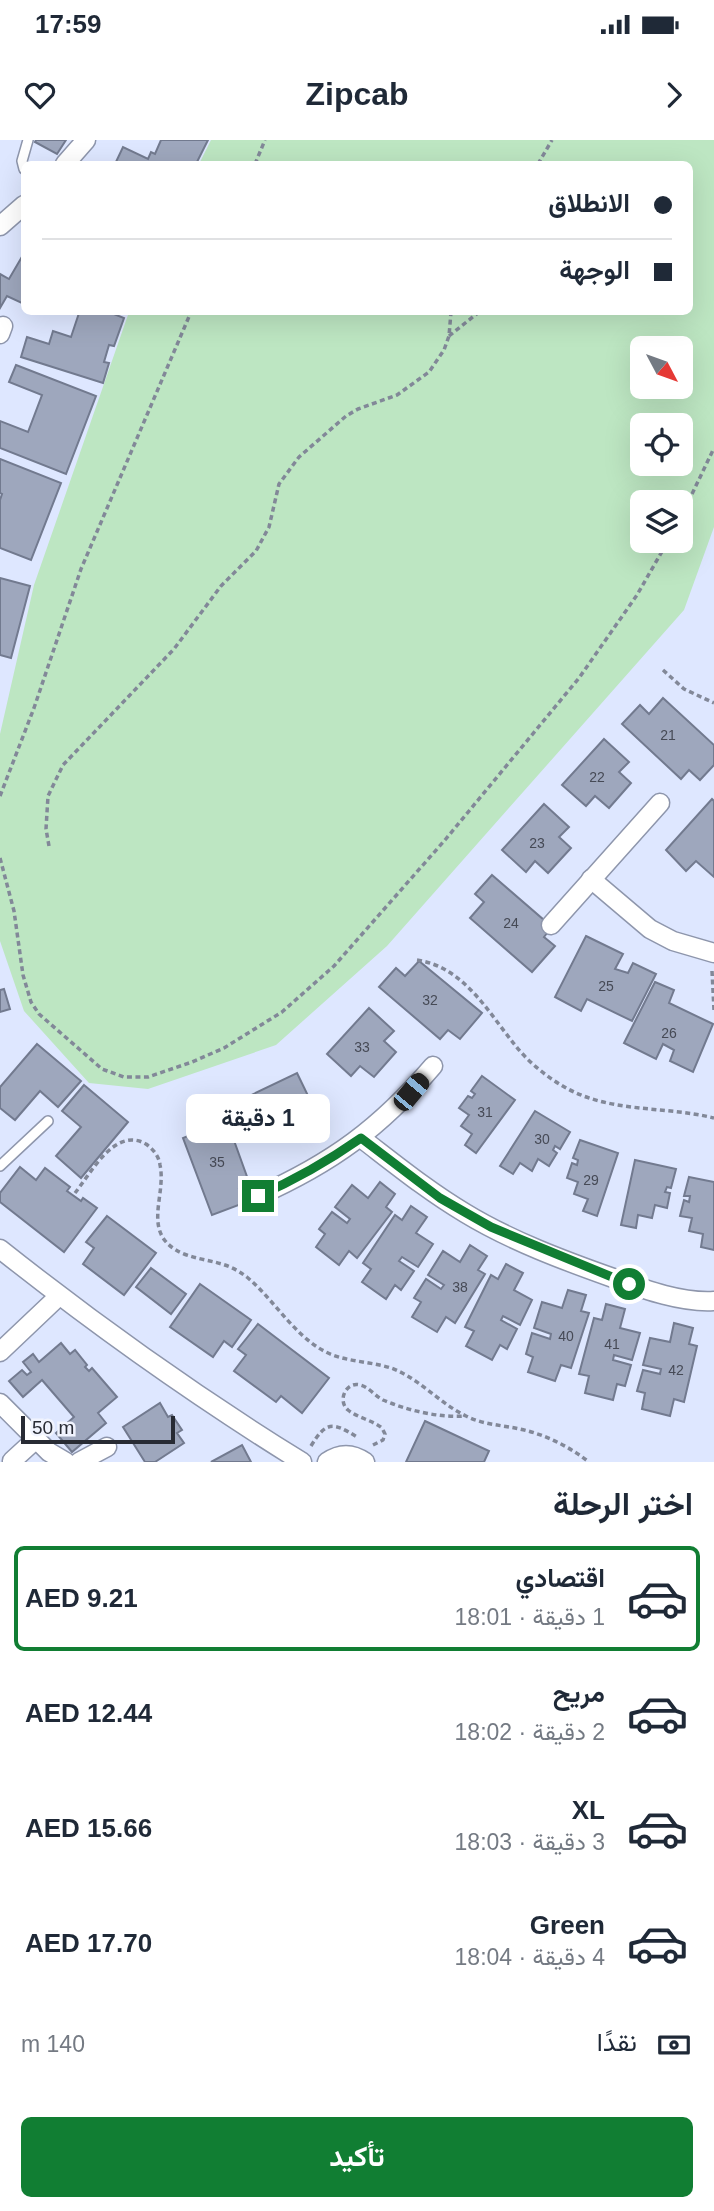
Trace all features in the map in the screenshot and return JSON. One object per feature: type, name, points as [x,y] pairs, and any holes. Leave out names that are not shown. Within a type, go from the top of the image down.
[{"type":"street","points":[[68,161],[86,140]]},
{"type":"street","points":[[0,226],[21,208]]},
{"type":"street","points":[[551,925],[660,803]]},
{"type":"street","points":[[592,879],[650,929],[673,941],[713,952]]},
{"type":"street","points":[[258,1196],[329,1161],[361,1138],[395,1108],[433,1066]]},
{"type":"street","points":[[361,1138],[440,1198],[508,1236],[629,1284],[676,1297],[714,1301]]},
{"type":"street","points":[[0,1249],[178,1383],[302,1462]]},
{"type":"street","points":[[0,1352],[59,1296]]},
{"type":"street","points":[[0,1403],[55,1458],[66,1462]]},
{"type":"street","points":[[12,1461],[36,1439]]},
{"type":"street","points":[[79,1462],[107,1447]]},
{"type":"street","points":[[327,1462],[340,1455],[349,1455],[365,1462]]},
{"type":"lane","points":[[22,161],[28,140]]},
{"type":"lane","points":[[0,1166],[48,1121]]},
{"type":"path","points":[[256,161],[265,140]]},
{"type":"path","points":[[540,161],[552,140]]},
{"type":"path","points":[[0,796],[81,569],[190,315]]},
{"type":"path","points":[[49,846],[46,829],[48,796],[63,765],[174,649],[221,586],[256,551],[269,527],[274,499],[287,469],[346,416],[397,395],[419,381],[438,361],[449,336],[451,315]]},
{"type":"path","points":[[449,336],[475,315]]},
{"type":"path","points":[[693,492],[714,448]]},
{"type":"path","points":[[0,858],[15,911],[23,975],[31,1002],[39,1014],[92,1060],[113,1073],[136,1077],[159,1073],[223,1048],[282,1012],[334,966],[445,840],[579,678],[637,595],[661,553]]},
{"type":"path","points":[[663,670],[684,689],[714,703]]},
{"type":"path","points":[[713,952],[711,984],[714,1010]]},
{"type":"path","points":[[417,960],[438,964],[450,971],[482,1001],[530,1062],[549,1078],[570,1090],[615,1105],[680,1111],[714,1118]]},
{"type":"path","points":[[75,1193],[108,1151],[117,1144],[127,1139],[147,1145],[155,1152],[160,1162],[156,1216],[159,1227],[173,1247],[183,1253],[222,1263],[247,1277],[309,1340],[326,1352],[402,1373],[466,1416],[544,1437],[589,1462]]},
{"type":"path","points":[[302,1462],[318,1435],[329,1426],[337,1425],[372,1445],[383,1440],[385,1434],[382,1427],[346,1409],[343,1395],[353,1385],[360,1385],[380,1399],[395,1404],[443,1416],[466,1416]]},
{"type":"green space","points":[[211,140],[714,140],[714,527],[684,610],[387,946],[276,1045],[148,1089],[89,1083],[24,1011],[0,941],[0,734],[34,585],[128,315],[693,315],[693,161],[200,161]]},
{"type":"building","points":[[66,140],[57,154],[35,142]]},
{"type":"building","points":[[161,140],[208,140],[198,161],[116,161],[123,147],[148,159],[151,152],[155,154]]},
{"type":"building","points":[[21,258],[21,303],[7,296],[0,308],[0,274],[9,279]]},
{"type":"building","points":[[78,315],[116,315],[124,318],[114,346],[109,345],[104,362],[109,363],[103,383],[21,357],[27,337],[49,344],[53,331],[71,337]]},
{"type":"building","points":[[16,365],[96,396],[66,474],[0,448],[0,421],[28,432],[42,395],[9,382]]},
{"type":"building","points":[[0,459],[61,483],[31,560],[0,548]]},
{"type":"building","points":[[0,578],[30,586],[11,658],[0,655]]},
{"type":"building","points":[[663,698],[714,745],[714,765],[700,780],[689,770],[681,779],[622,724],[640,705],[649,714]]},
{"type":"building","points":[[604,739],[629,762],[619,772],[631,783],[609,808],[595,796],[586,806],[562,785]]},
{"type":"building","points":[[712,799],[714,877],[696,861],[686,871],[666,850]]},
{"type":"building","points":[[544,804],[569,827],[559,837],[571,848],[548,873],[535,861],[526,872],[502,850]]},
{"type":"building","points":[[492,875],[552,927],[544,937],[555,946],[532,972],[470,918],[484,902],[475,894]]},
{"type":"building","points":[[586,936],[623,954],[615,969],[628,973],[633,963],[656,974],[632,1021],[587,999],[581,1011],[555,997]]},
{"type":"building","points":[[419,961],[482,1013],[460,1039],[448,1030],[440,1039],[379,987],[396,968],[405,976]]},
{"type":"building","points":[[655,982],[674,990],[669,1003],[713,1024],[693,1072],[670,1061],[674,1050],[663,1044],[656,1059],[624,1043]]},
{"type":"building","points":[[4,989],[10,1009],[0,1012],[0,990]]},
{"type":"building","points":[[369,1008],[394,1031],[384,1041],[396,1052],[374,1077],[360,1066],[351,1076],[327,1054]]},
{"type":"building","points":[[37,1044],[81,1081],[58,1107],[40,1091],[15,1120],[0,1108],[0,1087]]},
{"type":"building","points":[[297,1073],[312,1104],[299,1110],[305,1125],[275,1139],[267,1123],[255,1129],[241,1100]]},
{"type":"building","points":[[482,1076],[515,1100],[476,1153],[465,1145],[472,1134],[461,1126],[469,1115],[459,1108],[468,1096],[472,1098],[475,1094],[471,1091]]},
{"type":"building","points":[[84,1085],[128,1122],[81,1178],[56,1156],[81,1127],[62,1111]]},
{"type":"building","points":[[223,1110],[250,1185],[239,1189],[244,1203],[212,1215],[183,1138],[203,1130],[199,1118]]},
{"type":"building","points":[[535,1111],[570,1132],[560,1149],[555,1146],[553,1150],[557,1153],[549,1166],[538,1159],[532,1171],[520,1163],[513,1174],[500,1166]]},
{"type":"building","points":[[580,1140],[618,1153],[597,1216],[583,1211],[588,1199],[574,1194],[578,1182],[567,1178],[572,1163],[577,1165],[578,1160],[573,1158]]},
{"type":"building","points":[[635,1160],[676,1169],[671,1188],[667,1187],[665,1192],[670,1193],[667,1208],[655,1205],[652,1218],[638,1215],[636,1228],[621,1225]]},
{"type":"building","points":[[20,1167],[36,1180],[45,1168],[70,1187],[67,1191],[97,1208],[64,1252],[0,1202],[0,1193]]},
{"type":"building","points":[[689,1177],[714,1182],[714,1250],[701,1247],[703,1234],[689,1231],[692,1218],[680,1216],[684,1200],[689,1202],[690,1196],[684,1196]]},
{"type":"building","points":[[380,1182],[395,1194],[386,1207],[392,1212],[357,1258],[349,1251],[339,1265],[316,1247],[325,1234],[319,1229],[332,1212],[347,1223],[350,1219],[335,1207],[352,1185],[368,1198]]},
{"type":"building","points":[[411,1206],[427,1217],[416,1233],[433,1244],[418,1267],[402,1257],[399,1261],[414,1271],[401,1290],[395,1285],[386,1299],[362,1282],[371,1269],[363,1263],[395,1215],[402,1220]]},
{"type":"building","points":[[107,1216],[156,1253],[124,1295],[83,1264],[94,1248],[86,1242]]},
{"type":"building","points":[[470,1245],[487,1256],[478,1270],[485,1274],[455,1323],[446,1317],[437,1332],[412,1317],[421,1302],[414,1298],[426,1279],[441,1289],[444,1285],[428,1275],[443,1251],[460,1262]]},
{"type":"building","points":[[506,1264],[523,1273],[514,1290],[532,1300],[520,1325],[503,1316],[501,1320],[517,1329],[507,1349],[500,1345],[492,1360],[466,1346],[474,1331],[465,1327],[491,1275],[498,1279]]},
{"type":"building","points":[[151,1268],[186,1294],[171,1314],[136,1287]]},
{"type":"building","points":[[200,1284],[251,1320],[232,1347],[224,1341],[213,1357],[170,1327]]},
{"type":"building","points":[[568,1290],[586,1295],[581,1311],[589,1313],[571,1368],[561,1365],[555,1381],[528,1372],[533,1357],[526,1354],[532,1333],[550,1339],[551,1334],[534,1328],[542,1302],[562,1308]]},
{"type":"building","points":[[606,1304],[625,1309],[620,1328],[640,1333],[632,1360],[614,1355],[613,1360],[631,1365],[625,1386],[617,1384],[613,1400],[585,1393],[589,1376],[579,1374],[594,1318],[602,1320]]},
{"type":"building","points":[[674,1323],[693,1328],[689,1344],[697,1346],[684,1402],[674,1399],[670,1416],[642,1409],[645,1393],[637,1391],[643,1370],[660,1374],[661,1369],[643,1365],[650,1338],[670,1342]]},
{"type":"building","points":[[258,1324],[329,1378],[302,1413],[281,1396],[276,1402],[234,1371],[246,1355],[238,1349]]},
{"type":"building","points":[[61,1343],[70,1354],[75,1350],[87,1365],[85,1367],[89,1371],[92,1368],[117,1397],[98,1413],[106,1423],[72,1452],[56,1433],[74,1417],[42,1380],[23,1397],[9,1381],[22,1370],[27,1375],[31,1372],[23,1362],[33,1354],[39,1362]]},
{"type":"building","points":[[160,1403],[168,1417],[172,1415],[182,1430],[177,1433],[184,1443],[155,1462],[145,1462],[123,1427]]},
{"type":"building","points":[[425,1421],[489,1451],[484,1462],[406,1462]]},
{"type":"building","points":[[242,1445],[251,1462],[211,1462]]},
{"type":"route","points":[[258,1196],[329,1161],[361,1138],[440,1198],[465,1213],[517,1240],[629,1284]]}]
